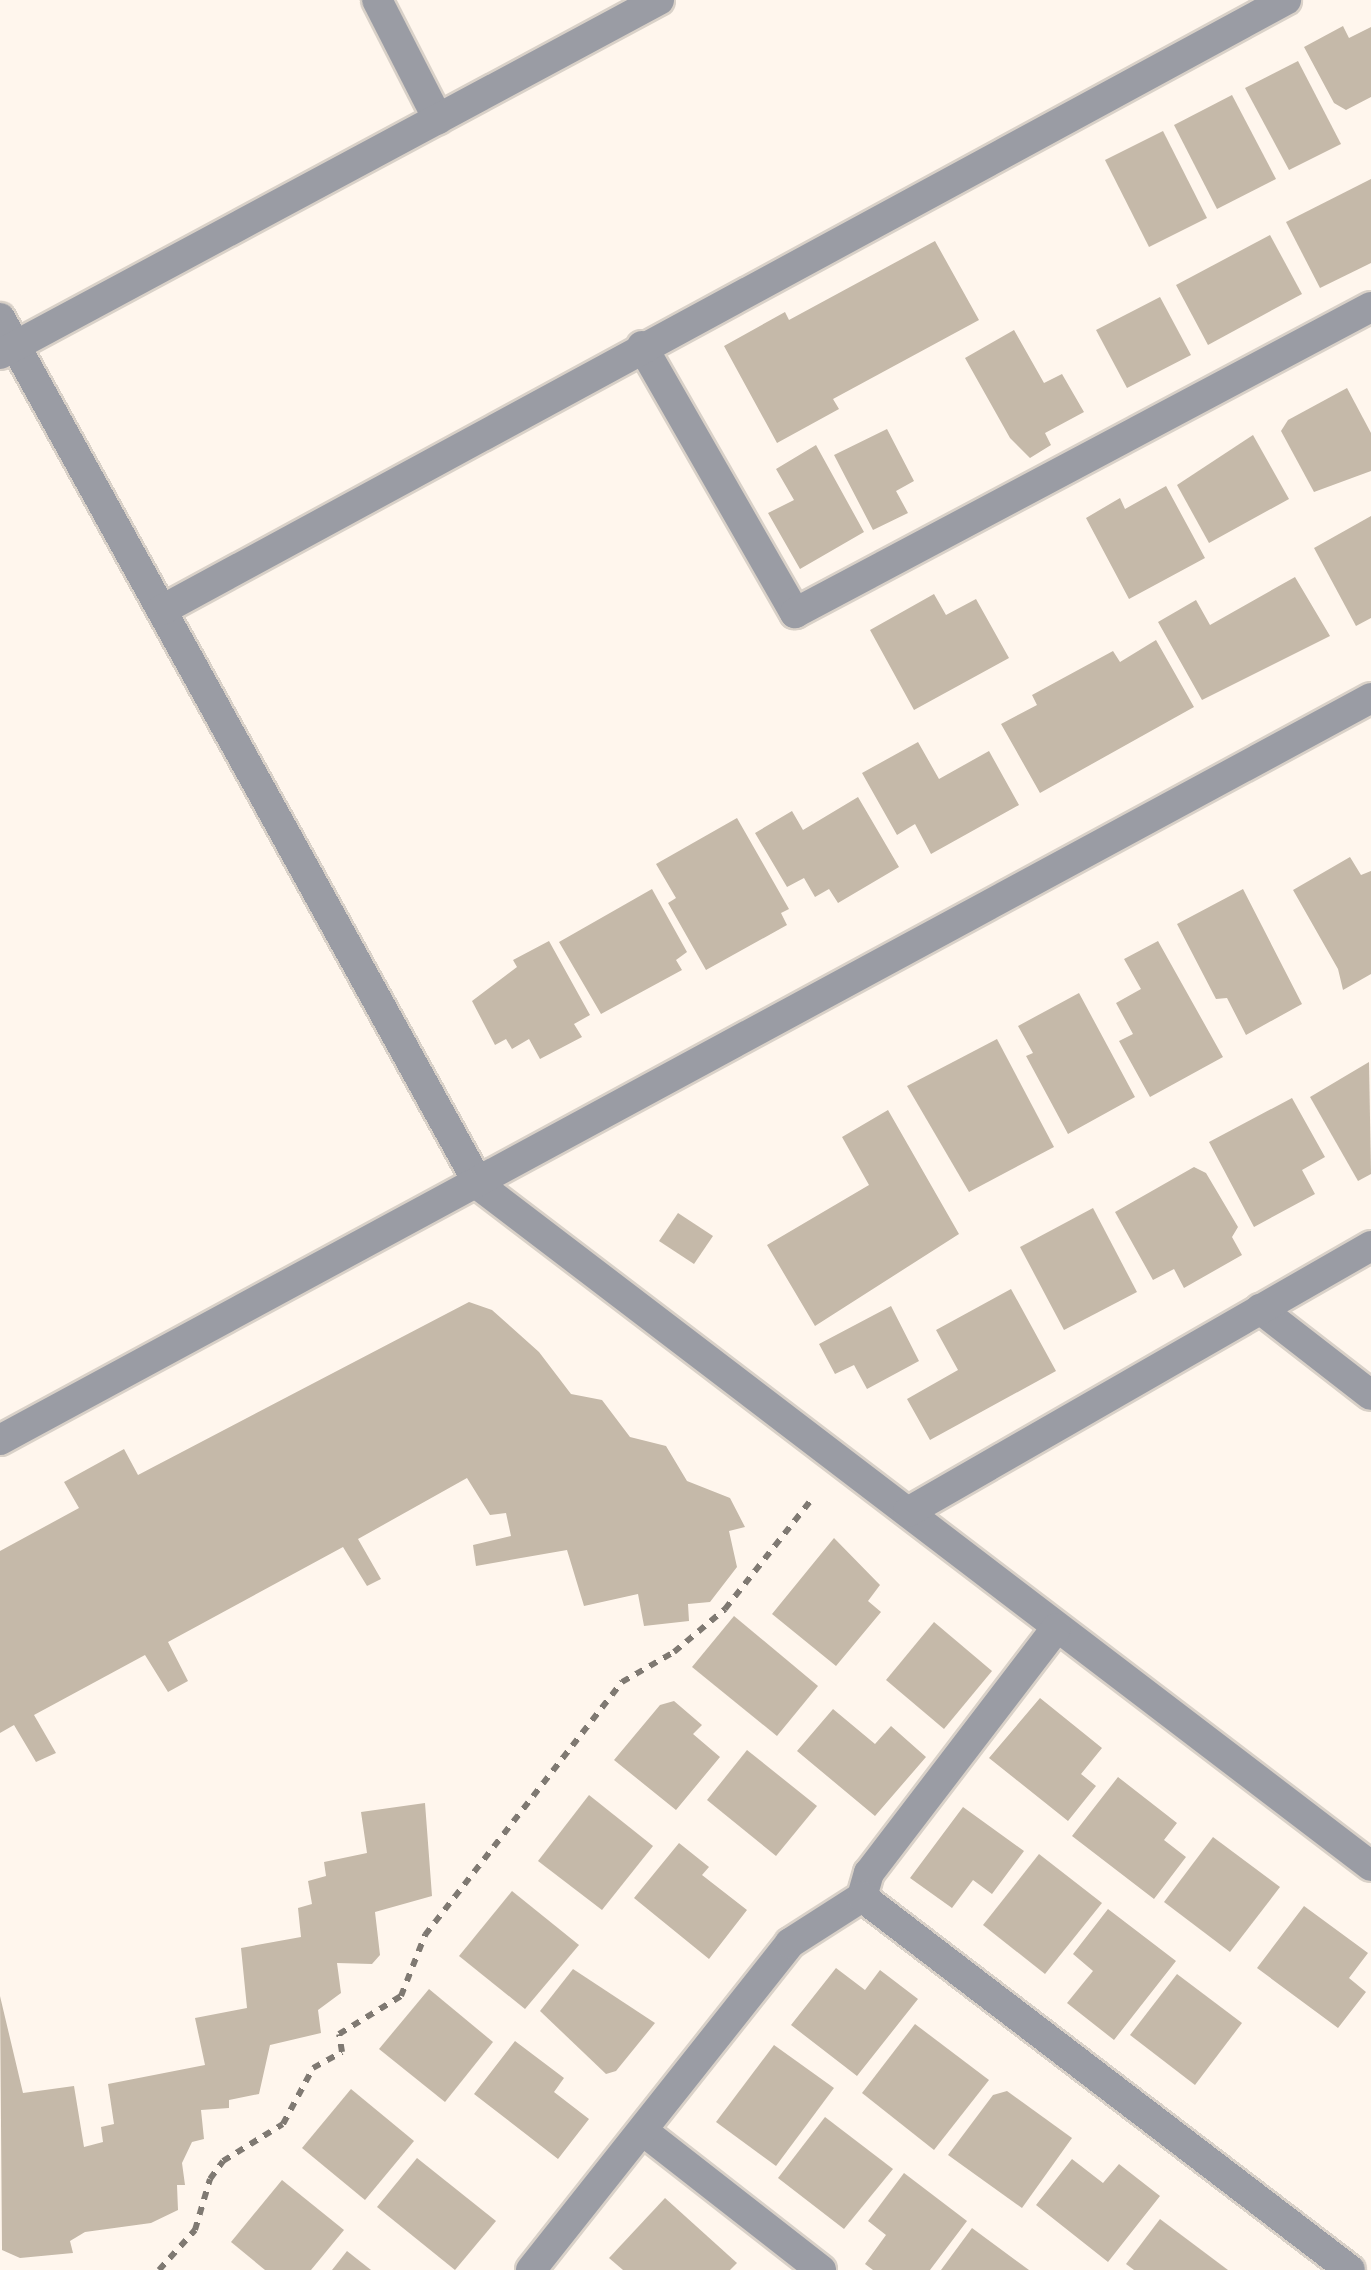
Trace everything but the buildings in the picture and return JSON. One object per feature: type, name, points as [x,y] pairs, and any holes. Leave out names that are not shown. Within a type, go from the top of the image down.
[{"type":"street","points":[[378,0],[438,119]]},
{"type":"street","points":[[8,350],[659,0]]},
{"type":"street","points":[[162,610],[642,346],[1286,0]]},
{"type":"street","points":[[642,346],[795,613],[1371,307]]},
{"type":"street","points":[[0,318],[8,350],[162,610],[480,1186],[1371,1866]]},
{"type":"street","points":[[0,1440],[480,1186],[1371,698]]},
{"type":"street","points":[[908,1512],[1371,1246]]},
{"type":"street","points":[[1260,1309],[1371,1395]]},
{"type":"street","points":[[531,2270],[790,1943],[862,1897],[870,1873],[1056,1628]]},
{"type":"street","points":[[862,1897],[1350,2270]]},
{"type":"street","points":[[643,2132],[821,2270]]},
{"type":"path","points":[[159,2270],[196,2230],[210,2178],[223,2161],[283,2124],[313,2068],[342,2052],[338,2034],[401,1996],[425,1935],[622,1682],[674,1652],[724,1608],[818,1492]]}]
